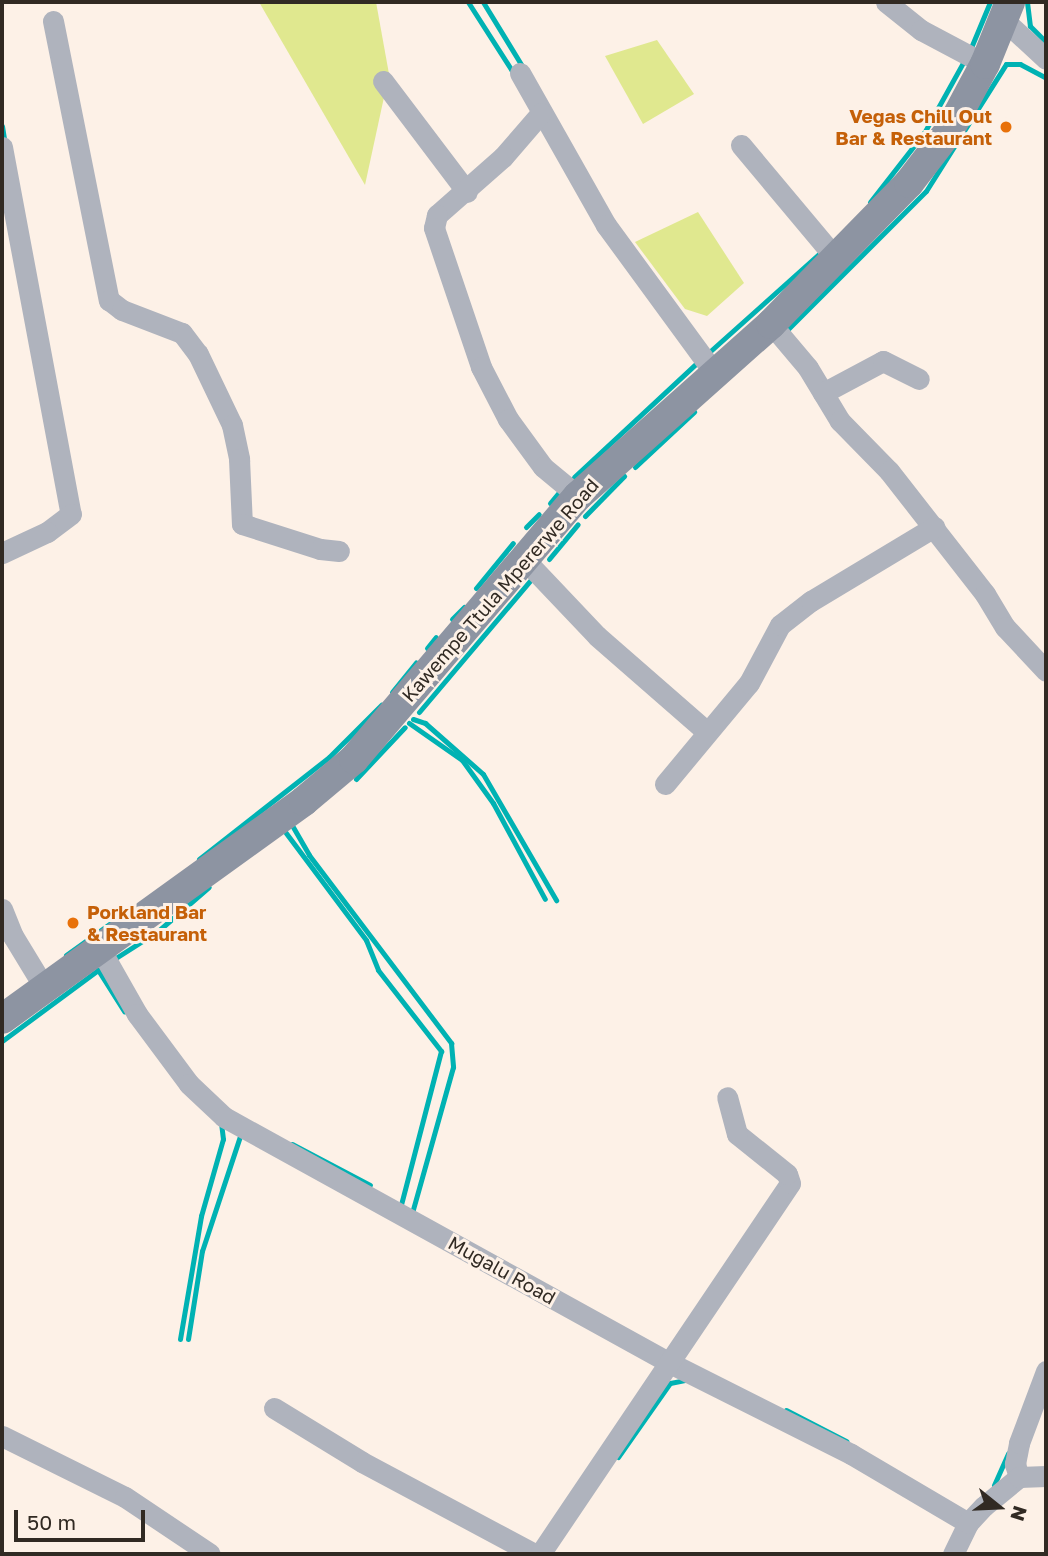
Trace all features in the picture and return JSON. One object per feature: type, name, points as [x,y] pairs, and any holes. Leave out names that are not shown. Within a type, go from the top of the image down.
[{"type":"street","points":[[886,2],[922,30],[985,64]]},
{"type":"street","points":[[1008,11],[1046,59]]},
{"type":"street","name":"Kawempe Ttula Mpererwe Road","points":[[2,1019],[304,801],[354,759],[578,496],[771,324],[837,260],[909,183],[949,131],[985,64],[1008,11]]},
{"type":"street","points":[[53,21],[110,300],[122,310],[181,333],[198,354],[232,425],[241,483],[242,524],[320,550],[340,551]]},
{"type":"street","points":[[520,73],[606,225],[715,374]]},
{"type":"street","points":[[383,81],[467,192]]},
{"type":"street","points":[[541,113],[467,192],[437,215],[434,228],[481,367],[526,445],[578,496]]},
{"type":"street","points":[[741,145],[837,260]]},
{"type":"street","points":[[2,147],[71,514],[47,532],[2,553]]},
{"type":"street","points":[[771,324],[823,393],[840,421],[889,471],[934,527],[1005,627],[1046,671]]},
{"type":"street","points":[[823,393],[883,361],[919,379]]},
{"type":"street","points":[[665,784],[749,683],[763,651],[786,619],[934,527]]},
{"type":"street","points":[[524,559],[597,636],[707,732]]},
{"type":"street","points":[[2,909],[13,936],[44,987]]},
{"type":"street","name":"Mugalu Road","points":[[99,947],[137,1014],[189,1084],[224,1117],[670,1363],[851,1454],[968,1523]]},
{"type":"street","points":[[540,1554],[790,1183],[787,1174],[737,1134],[727,1097]]},
{"type":"street","points":[[1019,1478],[1015,1464],[1019,1443],[1046,1371]]},
{"type":"street","points":[[274,1408],[362,1462],[534,1554]]},
{"type":"street","points":[[2,1436],[125,1497],[210,1554]]},
{"type":"street","points":[[953,1554],[968,1523],[1019,1478],[1046,1476]]},
{"type":"green space","points":[[259,2],[376,2],[389,74],[365,185]]},
{"type":"green space","points":[[657,40],[694,94],[643,124],[605,56]]},
{"type":"green space","points":[[698,212],[744,283],[707,316],[685,309],[635,242]]},
{"type":"waterway","points":[[468,2],[514,74]]},
{"type":"waterway","points":[[483,2],[522,66]]},
{"type":"waterway","points":[[970,50],[990,2]]},
{"type":"waterway","points":[[1027,2],[1030,26],[1046,42]]},
{"type":"waterway","points":[[870,202],[924,133],[965,59]]},
{"type":"waterway","points":[[785,332],[926,191],[1006,64],[1020,64],[1046,78]]},
{"type":"waterway","points":[[2,126],[5,144]]},
{"type":"waterway","points":[[707,354],[822,251]]},
{"type":"waterway","points":[[574,477],[699,361]]},
{"type":"waterway","points":[[635,467],[694,412]]},
{"type":"waterway","points":[[585,516],[624,476]]},
{"type":"waterway","points":[[550,503],[561,490]]},
{"type":"waterway","points":[[526,527],[539,514]]},
{"type":"waterway","points":[[549,559],[578,524]]},
{"type":"waterway","points":[[476,588],[513,543]]},
{"type":"waterway","points":[[419,712],[533,577]]},
{"type":"waterway","points":[[452,619],[464,607]]},
{"type":"waterway","points":[[427,648],[436,637]]},
{"type":"waterway","points":[[392,692],[416,662]]},
{"type":"waterway","points":[[199,859],[329,757],[381,705]]},
{"type":"waterway","points":[[413,719],[425,723],[483,774],[556,900]]},
{"type":"waterway","points":[[409,723],[462,760],[493,803],[545,899]]},
{"type":"waterway","points":[[356,779],[405,727]]},
{"type":"waterway","points":[[293,827],[309,855],[451,1043],[453,1067],[412,1213]]},
{"type":"waterway","points":[[286,833],[366,940],[378,970],[441,1051],[401,1205]]},
{"type":"waterway","points":[[111,961],[158,931],[209,887]]},
{"type":"waterway","points":[[66,955],[115,920]]},
{"type":"waterway","points":[[2,1041],[98,970],[124,1011]]},
{"type":"waterway","points":[[180,1339],[201,1216],[223,1139],[221,1123]]},
{"type":"waterway","points":[[188,1339],[202,1251],[240,1136]]},
{"type":"waterway","points":[[292,1144],[370,1185]]},
{"type":"waterway","points":[[618,1457],[670,1383],[685,1380]]},
{"type":"waterway","points":[[786,1410],[846,1441]]},
{"type":"waterway","points":[[994,1485],[1008,1453]]},
{"type":"place","name":"Vegas Chill Out Bar & Restaurant","points":[[1006,127]]},
{"type":"place","name":"Porkland Bar & Restaurant","points":[[73,923]]}]
